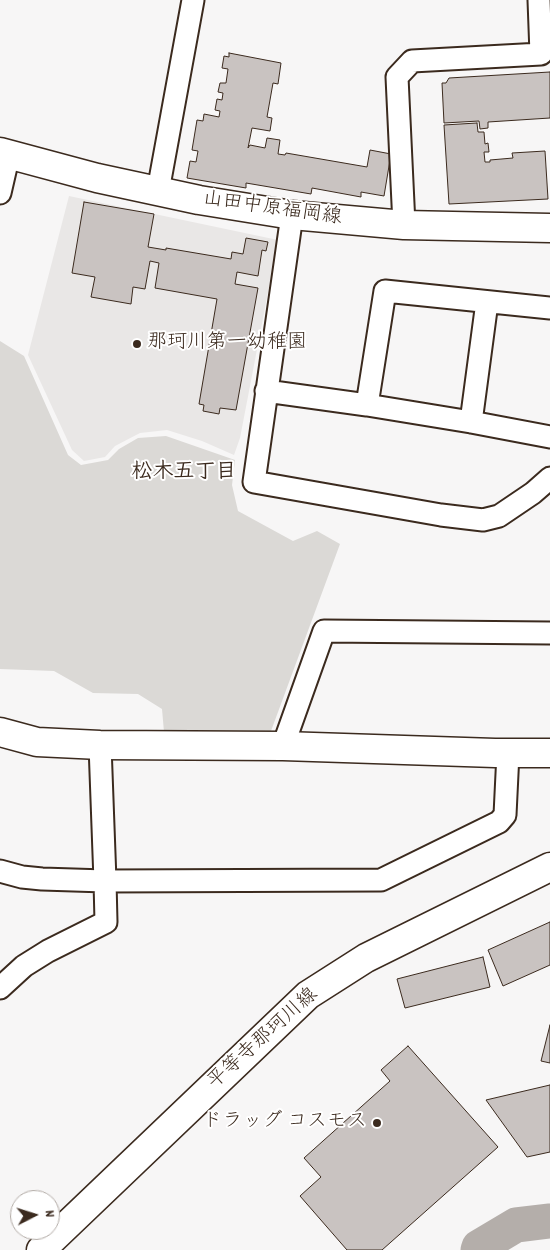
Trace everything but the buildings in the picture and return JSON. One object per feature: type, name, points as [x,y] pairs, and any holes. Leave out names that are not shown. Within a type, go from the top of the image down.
[{"type":"main road","name":"山田中原福岡線","points":[[5,153],[97,178],[228,205],[292,215],[404,225],[550,228]]},
{"type":"main road","points":[[0,732],[37,742],[100,745],[283,746],[550,753]]},
{"type":"main road","name":"平等寺那珂川線","points":[[40,1250],[308,995],[366,958],[550,867]]},
{"type":"street","points":[[158,191],[193,0]]},
{"type":"street","points":[[404,225],[397,77],[412,61],[541,54],[539,0]]},
{"type":"street","points":[[0,193],[5,153]]},
{"type":"street","points":[[292,215],[254,482],[422,512],[483,520],[499,516],[533,493],[550,478]]},
{"type":"street","points":[[367,405],[384,291],[550,308]]},
{"type":"street","points":[[472,422],[487,302]]},
{"type":"street","points":[[266,391],[472,422],[550,437]]},
{"type":"street","points":[[283,746],[324,631],[550,633]]},
{"type":"street","points":[[0,988],[24,966],[48,951],[106,922],[100,745]]},
{"type":"street","points":[[0,871],[22,877],[42,879],[105,881],[381,880],[499,822],[505,815],[508,753]]},
{"type":"shaded area","points":[[69,196],[278,240],[240,438],[234,455],[202,441],[167,430],[140,433],[115,446],[105,457],[84,461],[72,450],[28,355]]},
{"type":"shaded area","points":[[0,341],[24,356],[68,455],[81,465],[108,460],[119,449],[138,438],[166,436],[235,460],[232,485],[238,511],[293,541],[317,531],[340,544],[271,731],[164,732],[162,709],[138,694],[93,693],[54,671],[0,669]]},
{"type":"waterway","points":[[478,1250],[479,1247],[516,1225],[550,1221]]},
{"type":"place","name":"那珂川第一幼稚園","points":[[137,344]]},
{"type":"place","name":"ドラッグ コスモス","points":[[377,1123]]},
{"type":"district","name":"松木五丁目","points":[[184,474]]}]
